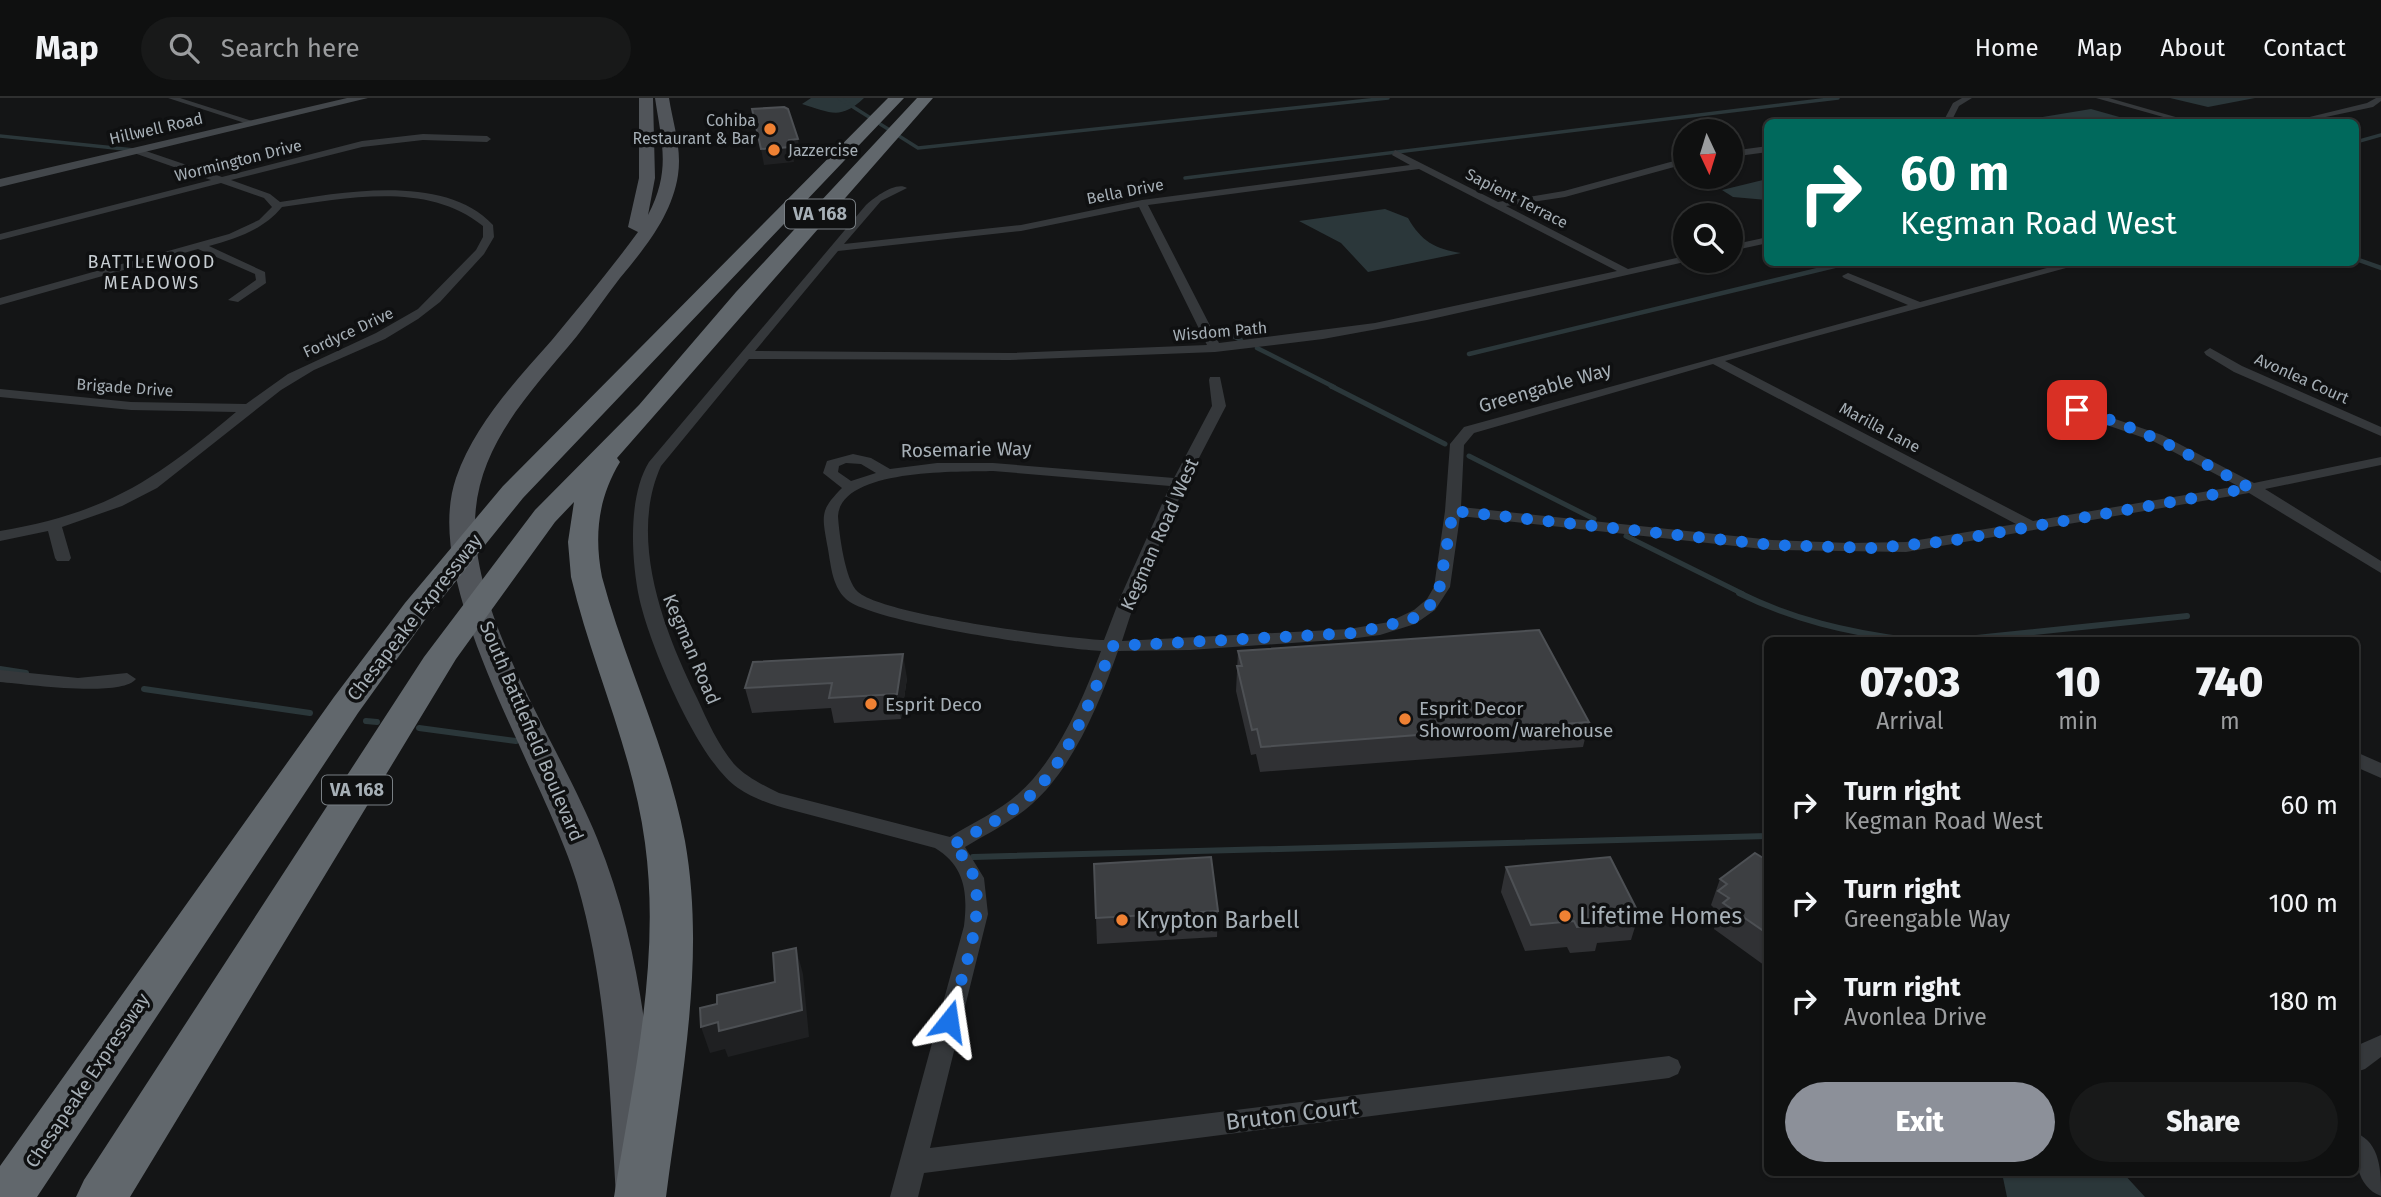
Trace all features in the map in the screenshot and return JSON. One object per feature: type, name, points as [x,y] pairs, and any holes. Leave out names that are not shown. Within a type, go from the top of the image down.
[{"type":"highway","name":"Chesapeake Expressway","points":[[8,1197],[346,705],[409,618],[481,531],[601,400],[896,98]]},
{"type":"highway","name":"VA 168","points":[[102,1197],[440,657],[545,516],[648,410],[744,297],[925,98]]},
{"type":"highway","points":[[639,1197],[666,1002],[668,873],[665,844],[646,766],[590,593],[583,541],[597,477],[648,410]]},
{"type":"highway","points":[[0,1176],[112,1044]]},
{"type":"main road","name":"South Battlefield Boulevard","points":[[617,269],[638,225],[646,189],[646,98]]},
{"type":"main road","name":"South Battlefield Boulevard","points":[[639,1197],[629,1048],[611,947],[594,879],[560,791],[486,631],[468,568],[462,519],[467,484],[478,454],[521,392],[633,252],[659,213],[668,185],[672,148],[662,98]]},
{"type":"street","points":[[172,98],[254,123]]},
{"type":"street","name":"Hillwell Road","points":[[0,183],[362,98]]},
{"type":"street","points":[[1949,119],[1956,105],[1968,98]]},
{"type":"street","points":[[2100,98],[2178,119]]},
{"type":"street","points":[[2307,119],[2370,105],[2381,98]]},
{"type":"street","name":"Wormington Drive","points":[[0,237],[379,141],[423,137],[487,139]]},
{"type":"street","points":[[1743,152],[1764,150]]},
{"type":"street","points":[[0,302],[200,246],[254,228],[271,217],[277,205],[267,196],[137,151]]},
{"type":"street","name":"Sapient Terrace","points":[[1395,153],[1626,272]]},
{"type":"street","points":[[1497,205],[1565,194],[1673,164]]},
{"type":"street","name":"Bella Drive","points":[[836,248],[1045,225],[1142,203],[1420,166]]},
{"type":"street","name":"Kegman Road","points":[[902,188],[878,199],[654,465],[643,491],[644,575],[647,600],[663,641],[708,739],[723,764],[752,789],[801,807],[905,830],[951,846]]},
{"type":"street","name":"Fordyce Drive","points":[[0,536],[54,524],[107,506],[158,481],[288,379],[395,329],[420,313],[482,249],[489,237],[488,225],[474,213],[409,195],[356,194],[277,205]]},
{"type":"street","points":[[1142,203],[1215,348]]},
{"type":"street","points":[[1743,245],[1764,241]]},
{"type":"street","points":[[200,246],[260,272],[262,281],[259,285],[234,300]]},
{"type":"street","name":"Wisdom Path","points":[[748,355],[1085,356],[1215,348],[1389,325],[1673,262]]},
{"type":"street","name":"Greengable Way","points":[[1113,646],[1354,633],[1410,620],[1424,612],[1438,596],[1453,511],[1457,444],[1469,430],[1714,360],[2068,266]]},
{"type":"street","points":[[1848,276],[1918,305]]},
{"type":"street","name":"Avonlea Court","points":[[2210,352],[2238,369],[2381,432]]},
{"type":"street","name":"Marilla Lane","points":[[1714,360],[2030,525]]},
{"type":"street","name":"Kegman Road West","points":[[951,846],[1008,812],[1048,777],[1061,757],[1113,646],[1128,598],[1179,484],[1219,406],[1215,380]]},
{"type":"street","name":"Brigade Drive","points":[[0,393],[120,405],[249,408]]},
{"type":"street","points":[[2077,410],[2117,420],[2147,432],[2250,488],[2381,568]]},
{"type":"street","points":[[885,472],[865,460],[838,460],[832,464],[830,473],[849,486],[832,505],[831,518],[844,587],[859,601],[888,610],[1006,633],[1113,646]]},
{"type":"street","points":[[1453,511],[1807,547],[1906,547],[2250,488],[2381,461]]},
{"type":"street","name":"Rosemarie Way","points":[[849,486],[885,472],[918,468],[1038,469],[1179,484]]},
{"type":"street","points":[[54,524],[63,558]]},
{"type":"street","points":[[0,676],[78,684],[127,679]]},
{"type":"street","points":[[2359,760],[2381,771]]},
{"type":"street","points":[[904,1197],[977,915],[977,893],[971,872],[962,856],[951,846]]},
{"type":"street","points":[[2359,1059],[2381,1045]]},
{"type":"street","name":"Bruton Court","points":[[915,1162],[1669,1067]]},
{"type":"street","points":[[2359,1150],[2381,1184]]},
{"type":"shaded area","points":[[811,98],[864,98],[849,109],[835,113],[802,104]]},
{"type":"shaded area","points":[[2170,98],[2255,98],[2208,107]]},
{"type":"shaded area","points":[[2091,109],[2126,119],[2030,119]]},
{"type":"shaded area","points":[[1764,180],[1764,200],[1733,197],[1722,190],[1743,189],[1743,185]]},
{"type":"shaded area","points":[[1385,209],[1408,218],[1418,233],[1430,243],[1461,253],[1368,272],[1341,243],[1299,221]]},
{"type":"shaded area","points":[[2003,1176],[2126,1176],[2145,1197],[2007,1197]]},
{"type":"building","points":[[752,109],[788,109],[798,139],[789,140],[791,147],[761,149]]},
{"type":"building","name":"Esprit Decor Showroom/warehouse","points":[[1539,630],[1589,722],[1261,747],[1257,729],[1252,730],[1237,666],[1242,666],[1238,651]]},
{"type":"building","points":[[903,654],[897,694],[829,698],[832,683],[745,688],[753,662]]},
{"type":"building","points":[[1755,853],[1764,859],[1764,931],[1723,903],[1729,898],[1718,891],[1727,884],[1720,879]]},
{"type":"building","points":[[1211,857],[1218,911],[1096,918],[1094,864]]},
{"type":"building","points":[[1610,857],[1639,914],[1599,918],[1602,925],[1577,927],[1574,921],[1531,925],[1506,867]]},
{"type":"building","points":[[796,948],[802,1010],[719,1031],[718,1022],[701,1027],[700,1008],[717,1004],[717,995],[775,982],[773,953]]},
{"type":"waterway","points":[[839,98],[869,117]]},
{"type":"waterway","points":[[899,136],[918,148],[1388,98]]},
{"type":"waterway","points":[[1185,178],[1838,98]]},
{"type":"waterway","points":[[880,124],[888,129]]},
{"type":"waterway","points":[[2359,141],[2381,135]]},
{"type":"waterway","points":[[0,136],[134,150]]},
{"type":"waterway","points":[[2359,260],[2381,268]]},
{"type":"waterway","points":[[1469,354],[1834,266]]},
{"type":"waterway","points":[[1225,332],[1241,340]]},
{"type":"waterway","points":[[1257,348],[1334,387]]},
{"type":"waterway","points":[[1331,386],[1445,444]]},
{"type":"waterway","points":[[1469,456],[1594,519]]},
{"type":"waterway","points":[[1626,536],[1743,594]]},
{"type":"waterway","points":[[1739,593],[1780,611],[1821,624],[1888,637]]},
{"type":"waterway","points":[[1986,637],[2187,616]]},
{"type":"waterway","points":[[0,669],[26,673]]},
{"type":"waterway","points":[[144,689],[310,713]]},
{"type":"waterway","points":[[366,721],[377,722]]},
{"type":"waterway","points":[[419,728],[516,741]]},
{"type":"waterway","points":[[973,857],[1764,836]]},
{"type":"place","name":"Cohiba Restaurant & Bar","points":[[770,129]]},
{"type":"place","name":"Jazzercise","points":[[774,150]]},
{"type":"place","name":"Esprit Deco","points":[[871,704]]},
{"type":"place","name":"Esprit Decor Showroom/warehouse","points":[[1405,719]]},
{"type":"place","name":"Lifetime Homes","points":[[1565,916]]},
{"type":"place","name":"Krypton Barbell","points":[[1122,920]]},
{"type":"district","name":"BATTLEWOOD MEADOWS","points":[[152,272]]},
{"type":"route","points":[[949,1021],[972,941],[978,904],[975,883],[966,861],[958,850],[951,846],[1008,812],[1048,777],[1061,757],[1113,646],[1178,645],[1354,633],[1410,620],[1432,604],[1442,587],[1453,511],[1772,545],[1874,548],[1950,541],[2250,488],[2147,432],[2117,420],[2077,410]]}]
